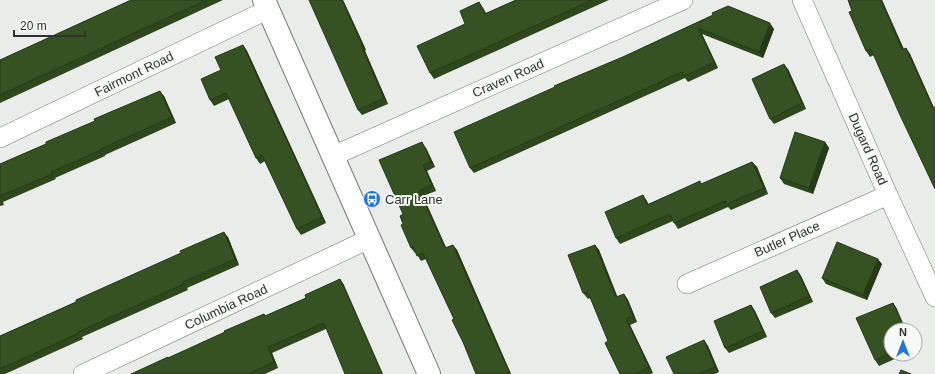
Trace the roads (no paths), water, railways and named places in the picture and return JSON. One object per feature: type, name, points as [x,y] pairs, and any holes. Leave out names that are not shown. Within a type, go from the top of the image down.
[{"type":"street","name":"Craven Road","points":[[333,156],[683,0]]},
{"type":"street","name":"Dugard Road","points":[[802,0],[888,195],[935,297]]},
{"type":"street","points":[[266,5],[429,374]]},
{"type":"street","name":"Fairmont Road","points":[[0,138],[266,5]]},
{"type":"street","name":"Butler Place","points":[[687,284],[888,195]]},
{"type":"street","name":"Columbia Road","points":[[83,374],[369,239]]},
{"type":"place","name":"Carr Lane","points":[[372,199]]}]
